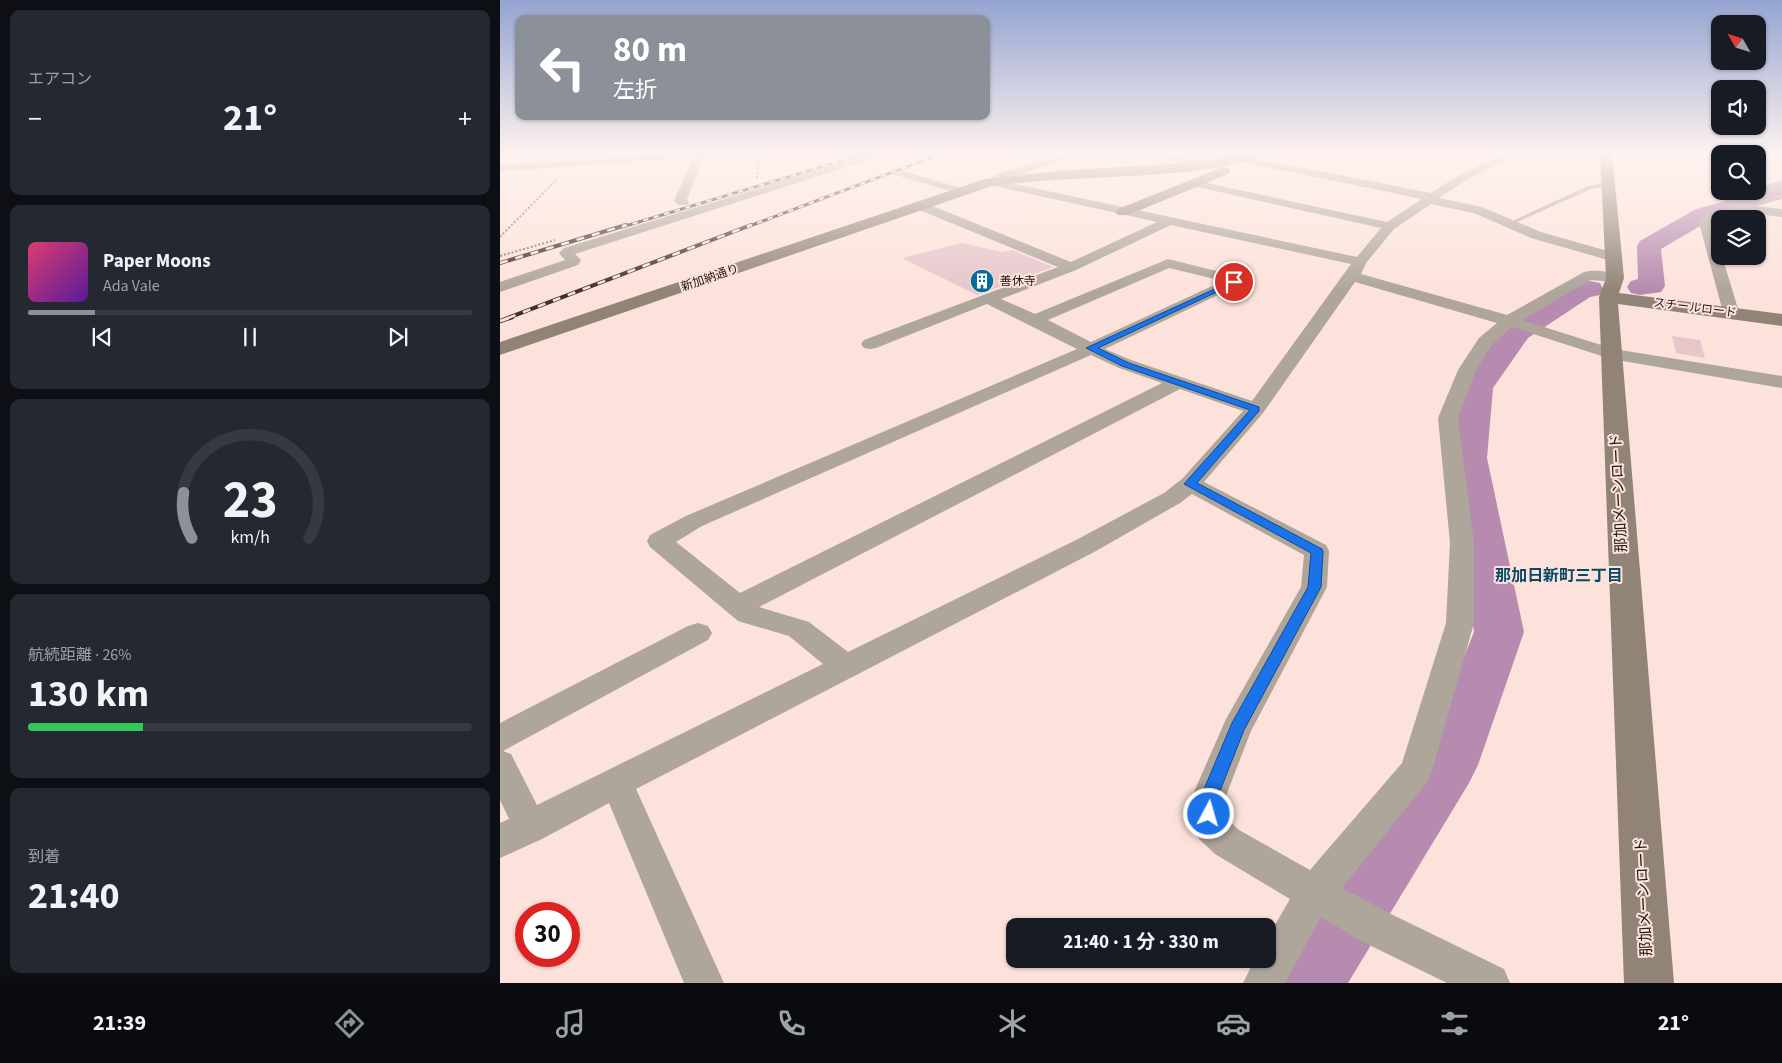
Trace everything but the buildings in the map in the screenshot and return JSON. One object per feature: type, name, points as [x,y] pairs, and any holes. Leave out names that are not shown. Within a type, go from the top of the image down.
[{"type":"street","points":[[681,199],[680,201],[684,202]]},
{"type":"street","points":[[500,287],[573,262],[574,260],[566,253],[570,251],[738,199]]},
{"type":"street","name":"新加納通り","points":[[500,350],[941,199]]},
{"type":"street","points":[[1065,199],[1169,221],[1356,269],[1611,354],[1782,382]]},
{"type":"street","points":[[1123,212],[1155,199]]},
{"type":"street","points":[[1265,199],[1389,226]]},
{"type":"street","points":[[500,841],[1087,545],[1172,498],[1190,484],[1256,409],[1389,226],[1429,199]]},
{"type":"street","points":[[1433,199],[1478,210],[1511,223],[1612,277]]},
{"type":"street","name":"那加メーンロード","points":[[1609,199],[1612,277],[1611,354],[1649,983]]},
{"type":"street","points":[[1732,312],[1704,223],[1706,219],[1741,200]]},
{"type":"street","points":[[1734,204],[1782,213]]},
{"type":"street","points":[[921,206],[1071,267]]},
{"type":"street","points":[[870,344],[1071,267],[1169,221]]},
{"type":"street","points":[[846,667],[799,629],[748,614],[660,541],[694,521],[1091,348],[1234,282],[1232,279],[1168,263],[1035,320]]},
{"type":"street","points":[[1264,983],[1416,770],[1460,623],[1462,543],[1448,418],[1467,370],[1486,342],[1589,275],[1612,277]]},
{"type":"street","name":"スチールロード","points":[[1612,277],[1732,312],[1782,320]]},
{"type":"street","points":[[988,299],[1126,364],[1256,409]]},
{"type":"street","points":[[738,606],[1177,382]]},
{"type":"street","points":[[1190,484],[1317,552],[1314,587],[1237,728],[1207,801],[1211,827],[1227,842],[1377,928],[1490,983]]},
{"type":"street","points":[[500,738],[698,633]]},
{"type":"street","points":[[500,764],[530,827]]},
{"type":"street","points":[[617,783],[704,983]]},
{"type":"lane","points":[[1511,223],[1565,199]]},
{"type":"lane","points":[[1734,204],[1765,199]]},
{"type":"path","points":[[500,237],[538,199]]},
{"type":"waterway","points":[[1640,287],[1652,286],[1649,246],[1704,214],[1758,199]]},
{"type":"waterway","points":[[1307,983],[1449,765],[1499,632],[1468,458],[1476,388],[1517,332],[1581,291],[1590,289]]},
{"type":"railway","points":[[622,227],[716,199]]},
{"type":"railway","points":[[747,227],[821,199]]},
{"type":"railway","points":[[500,263],[626,225]]},
{"type":"railway","points":[[508,318],[751,225]]},
{"type":"railway","points":[[500,321],[512,317]]},
{"type":"place","name":"善休寺","points":[[982,281]]},
{"type":"district","name":"那加日新町三丁目","points":[[1559,576]]},
{"type":"route","points":[[1209,814],[1207,801],[1237,728],[1314,587],[1317,552],[1190,484],[1256,409],[1126,364],[1091,348],[1234,282]]}]
